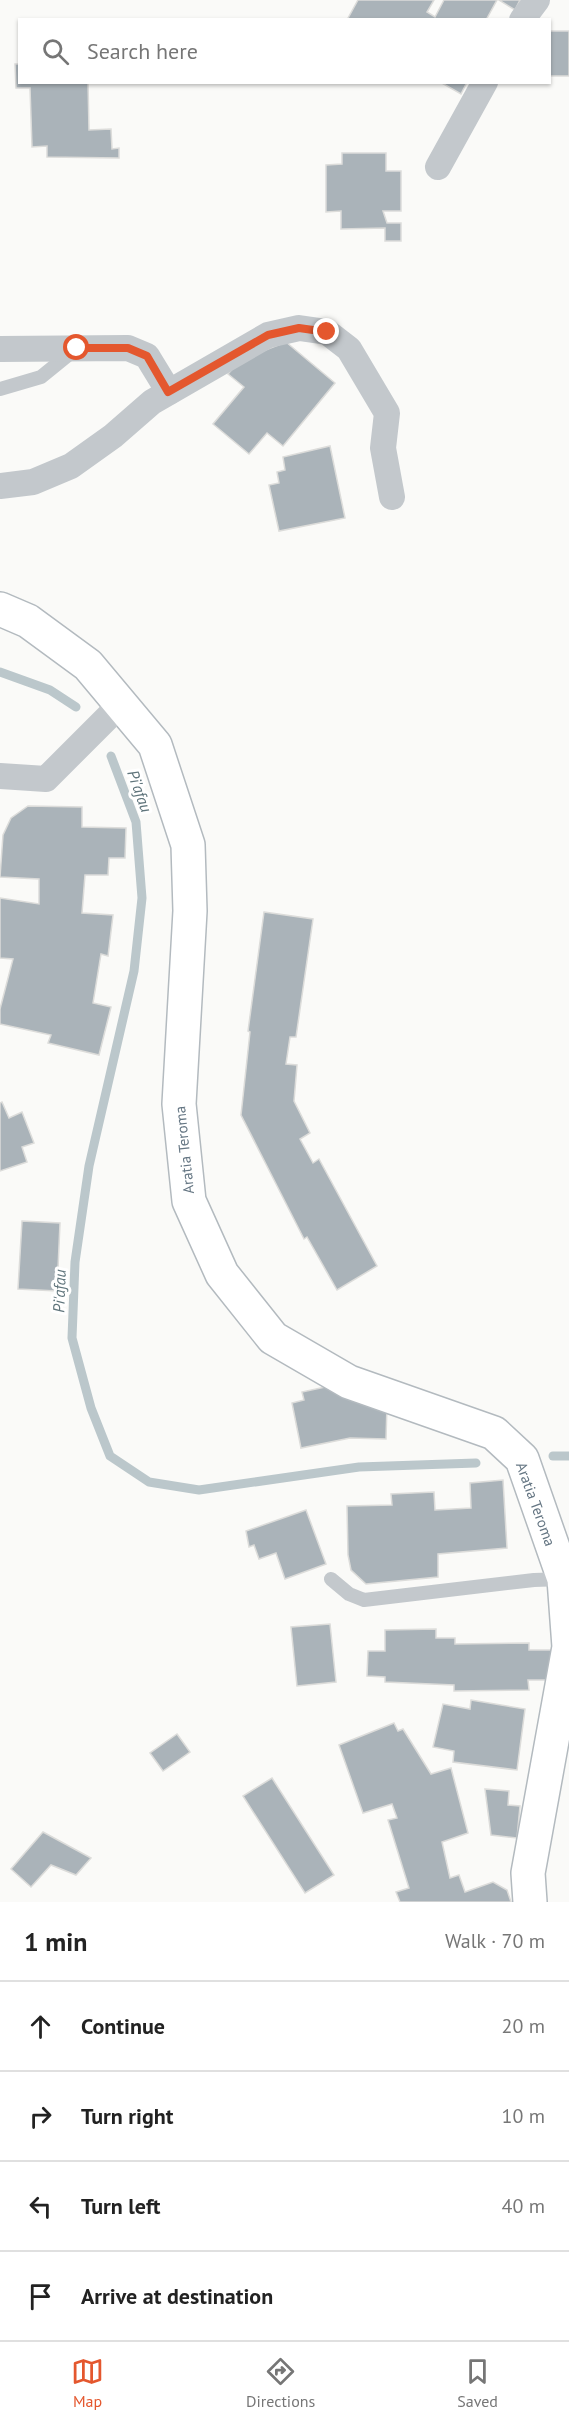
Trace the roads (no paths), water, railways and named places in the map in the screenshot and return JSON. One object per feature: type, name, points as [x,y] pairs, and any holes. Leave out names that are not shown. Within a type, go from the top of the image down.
[{"type":"main road","name":"Aratia Teroma","points":[[0,609],[28,621],[88,664],[155,745],[188,845],[190,911],[178,1104],[189,1201],[222,1275],[273,1338],[349,1382],[494,1433],[522,1459],[566,1593],[569,1647],[528,1873],[530,1902]]},
{"type":"street","points":[[524,18],[537,0]]},
{"type":"street","points":[[438,167],[484,84]]},
{"type":"street","points":[[0,486],[33,482],[71,466],[168,392],[268,335],[299,328],[327,332],[349,349],[387,413],[384,448],[392,497]]},
{"type":"street","points":[[0,349],[128,348],[147,356],[168,392]]},
{"type":"street","points":[[0,776],[46,779],[122,703]]},
{"type":"lane","points":[[0,389],[41,377],[77,348]]},
{"type":"lane","points":[[331,1579],[349,1594],[364,1600],[534,1580],[566,1593]]},
{"type":"waterway","name":"Pi'afau","points":[[0,672],[50,690],[76,707]]},
{"type":"waterway","name":"Pi'afau","points":[[111,756],[136,822],[142,898],[134,971],[89,1166],[75,1262],[72,1338],[91,1408],[110,1456],[149,1482],[199,1490],[359,1467],[476,1463]]},
{"type":"waterway","name":"Pi'afau","points":[[553,1456],[569,1456]]}]
